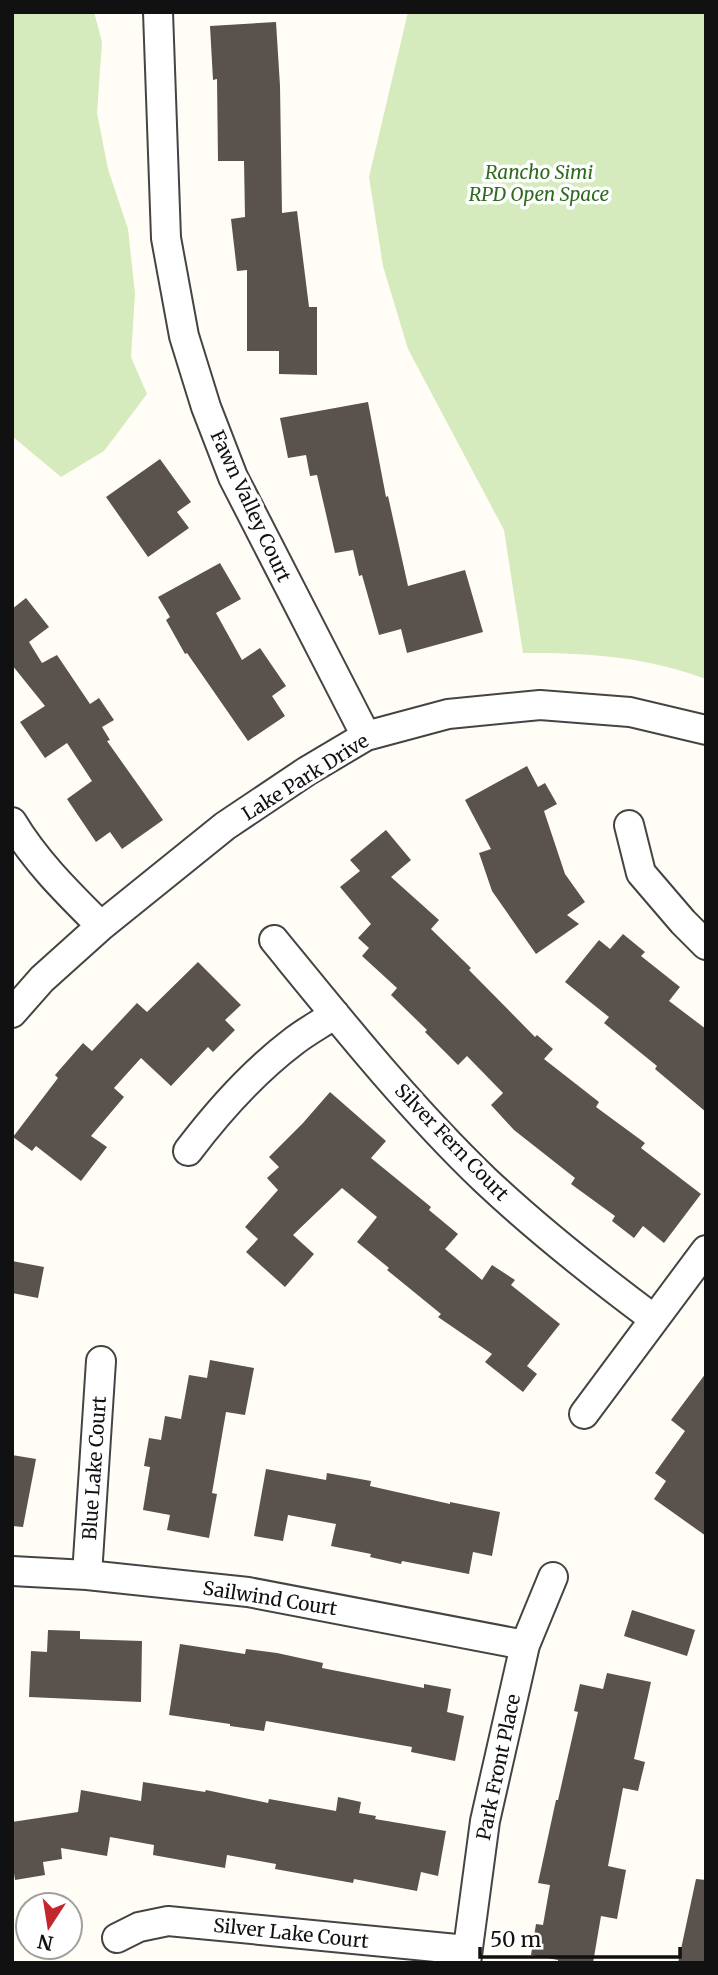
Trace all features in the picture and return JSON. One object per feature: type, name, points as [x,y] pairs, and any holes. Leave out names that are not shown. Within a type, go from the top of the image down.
[{"type":"street","name":"Fawn Valley Court","points":[[158,12],[166,237],[184,336],[206,407],[233,477],[366,736]]},
{"type":"street","name":"Lake Park Drive","points":[[12,1013],[42,979],[101,926],[225,826],[307,771],[366,736],[448,714],[540,705],[630,712],[706,730]]},
{"type":"street","points":[[12,822],[25,843],[56,881],[101,926]]},
{"type":"street","points":[[629,825],[641,873],[706,945]]},
{"type":"street","name":"Silver Fern Court","points":[[274,940],[422,1115],[485,1179],[561,1248],[653,1319]]},
{"type":"street","points":[[188,1151],[218,1112],[252,1077],[294,1041],[335,1014]]},
{"type":"street","points":[[584,1414],[706,1250]]},
{"type":"street","name":"Blue Lake Court","points":[[87,1574],[101,1361]]},
{"type":"street","name":"Sailwind Court","points":[[12,1571],[87,1574],[248,1592],[525,1645]]},
{"type":"street","name":"Park Front Place","points":[[467,1956],[485,1821],[525,1645],[554,1577]]},
{"type":"street","name":"Silver Lake Court","points":[[117,1938],[139,1927],[167,1921],[467,1956]]},
{"type":"green space","points":[[12,12],[94,12],[102,42],[97,113],[108,169],[128,229],[135,293],[131,357],[147,394],[104,451],[61,477],[12,436]]},
{"type":"green space","name":"Rancho Simi RPD Open Space","points":[[408,12],[706,12],[706,679],[662,666],[616,657],[523,653],[504,530],[408,349],[383,266],[369,177]]},
{"type":"building","points":[[276,22],[282,213],[297,211],[309,307],[317,307],[317,375],[279,374],[279,351],[247,351],[247,270],[237,271],[231,219],[245,217],[244,161],[218,161],[217,79],[213,80],[210,26]]},
{"type":"building","points":[[368,402],[386,497],[388,496],[408,586],[465,570],[483,632],[407,653],[401,629],[379,635],[353,550],[335,553],[317,475],[310,476],[306,455],[288,458],[280,418]]},
{"type":"building","points":[[160,459],[191,502],[177,512],[189,528],[148,557],[106,497]]},
{"type":"building","points":[[220,563],[241,599],[216,613],[242,660],[260,648],[286,686],[272,696],[285,716],[248,741],[187,653],[185,654],[166,620],[170,617],[158,597]]},
{"type":"building","points":[[26,598],[49,627],[29,642],[42,663],[57,655],[90,704],[99,698],[114,720],[102,727],[110,740],[107,741],[163,820],[122,849],[110,832],[96,842],[67,799],[92,781],[67,743],[45,758],[20,722],[45,706],[12,665],[12,609]]},
{"type":"building","points":[[527,766],[538,787],[545,783],[557,804],[544,811],[565,874],[585,902],[567,915],[579,924],[536,954],[492,891],[479,853],[491,849],[465,800]]},
{"type":"building","points":[[386,830],[411,860],[391,877],[439,920],[431,929],[535,1037],[537,1035],[553,1049],[544,1059],[599,1102],[596,1107],[645,1143],[641,1148],[701,1194],[664,1243],[643,1226],[634,1238],[612,1221],[615,1216],[571,1184],[575,1178],[514,1130],[491,1105],[503,1093],[467,1056],[458,1065],[391,995],[397,988],[362,956],[369,948],[358,938],[371,924],[340,887],[360,871],[350,860]]},
{"type":"building","points":[[623,934],[645,952],[641,956],[680,987],[669,1001],[706,1029],[706,1112],[655,1069],[657,1066],[604,1023],[609,1017],[565,982],[599,940],[610,949]]},
{"type":"building","points":[[198,962],[241,1005],[225,1020],[235,1030],[213,1052],[208,1047],[171,1086],[141,1058],[114,1088],[124,1097],[91,1136],[107,1147],[81,1181],[36,1146],[32,1151],[13,1137],[58,1078],[55,1075],[83,1043],[92,1051],[137,1003],[147,1012]]},
{"type":"building","points":[[330,1092],[386,1141],[371,1158],[431,1207],[429,1210],[458,1234],[445,1249],[482,1280],[492,1265],[515,1280],[511,1285],[560,1324],[527,1366],[537,1374],[523,1392],[485,1362],[492,1354],[438,1317],[441,1314],[357,1242],[377,1217],[342,1188],[293,1235],[314,1254],[285,1287],[246,1252],[258,1239],[245,1227],[278,1190],[267,1178],[279,1167],[269,1157]]},
{"type":"building","points":[[12,1261],[44,1267],[38,1298],[12,1293]]},
{"type":"building","points":[[210,1360],[254,1368],[245,1415],[226,1412],[212,1493],[217,1494],[209,1538],[167,1530],[170,1515],[143,1510],[150,1467],[144,1466],[149,1438],[161,1440],[165,1416],[181,1419],[189,1375],[207,1378]]},
{"type":"building","points":[[706,1373],[706,1536],[654,1499],[666,1481],[655,1473],[685,1431],[671,1420]]},
{"type":"building","points":[[12,1455],[36,1459],[23,1527],[12,1526]]},
{"type":"building","points":[[266,1469],[326,1480],[327,1473],[371,1481],[370,1486],[500,1512],[492,1556],[473,1552],[469,1574],[402,1561],[401,1564],[370,1557],[371,1554],[331,1546],[336,1524],[288,1515],[283,1541],[254,1536]]},
{"type":"building","points":[[632,1610],[695,1630],[687,1656],[624,1636]]},
{"type":"building","points":[[48,1630],[80,1631],[80,1639],[142,1641],[141,1702],[29,1697],[31,1651],[47,1652]]},
{"type":"building","points":[[180,1644],[245,1654],[246,1649],[277,1653],[323,1663],[322,1668],[424,1688],[424,1684],[451,1689],[447,1712],[464,1716],[455,1761],[411,1752],[412,1747],[266,1721],[264,1731],[169,1715]]},
{"type":"building","points":[[607,1673],[651,1682],[634,1759],[645,1762],[638,1791],[623,1788],[608,1866],[626,1870],[617,1919],[601,1916],[593,1963],[558,1963],[558,1960],[531,1955],[536,1924],[543,1925],[550,1885],[538,1883],[578,1712],[574,1711],[580,1684],[603,1689]]},
{"type":"building","points":[[143,1782],[205,1792],[206,1790],[268,1803],[269,1799],[336,1811],[338,1797],[361,1802],[359,1813],[376,1816],[375,1819],[446,1831],[438,1876],[421,1872],[417,1891],[354,1879],[353,1883],[275,1869],[276,1864],[227,1855],[225,1868],[153,1855],[154,1845],[110,1837],[107,1856],[61,1848],[62,1859],[43,1862],[45,1875],[15,1880],[12,1822],[78,1812],[81,1790],[141,1801]]},
{"type":"building","points":[[696,1879],[706,1880],[706,1963],[678,1963]]}]
